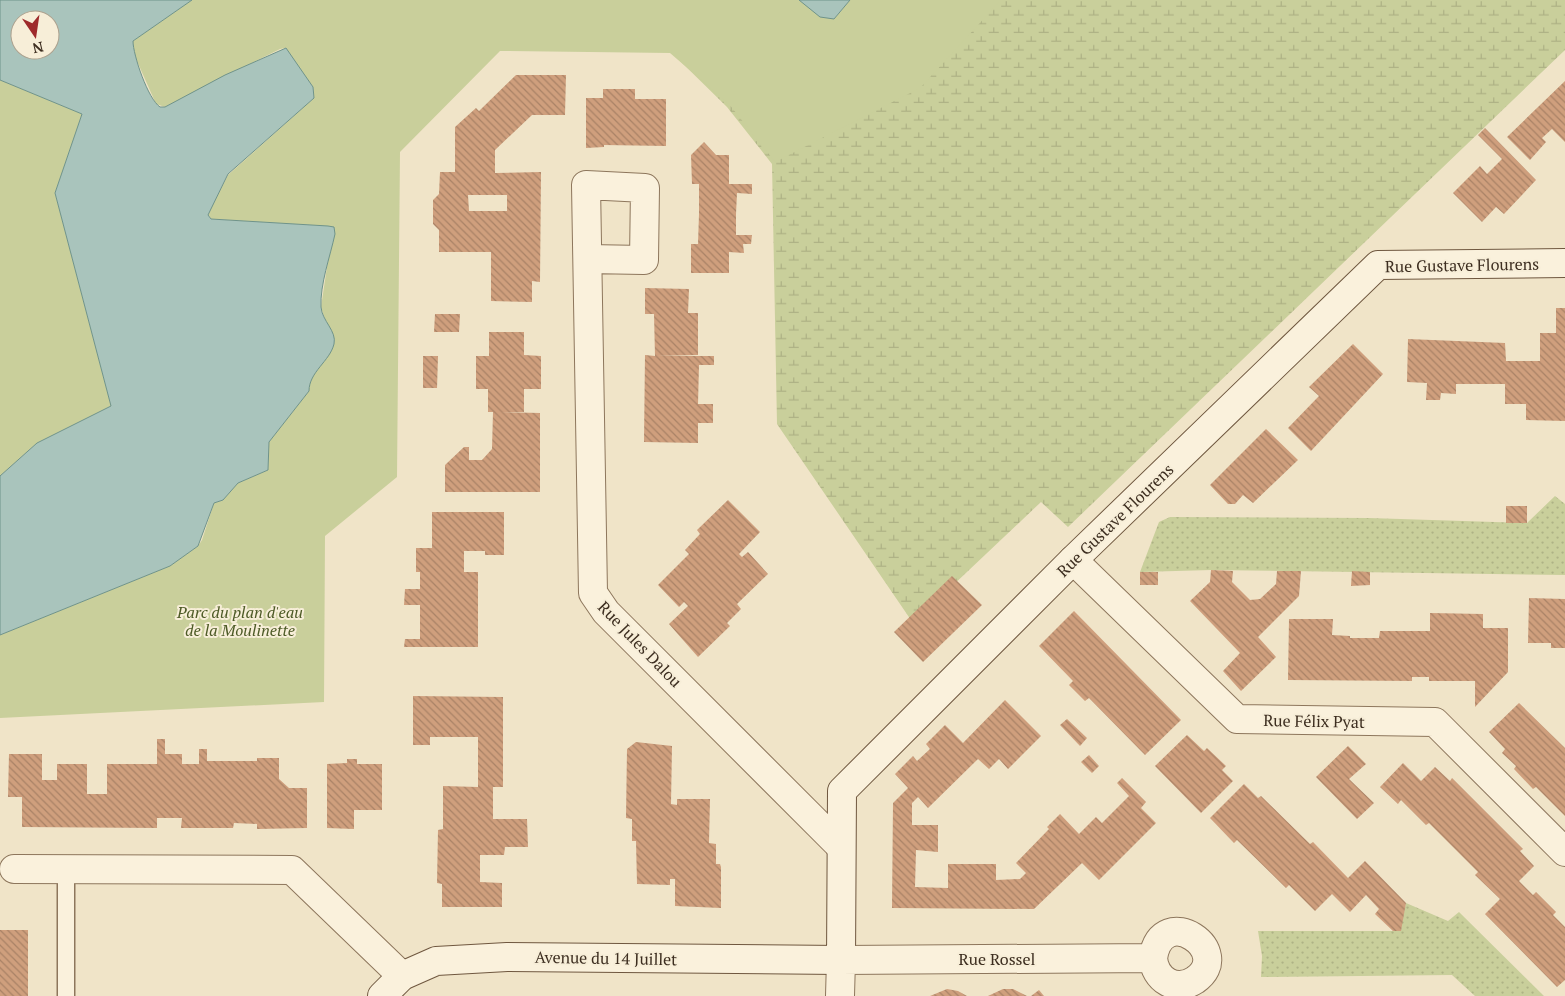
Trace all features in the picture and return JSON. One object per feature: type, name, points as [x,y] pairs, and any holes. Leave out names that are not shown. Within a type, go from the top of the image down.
[{"type":"street","name":"Rue Jules Dalou","points":[[588,259],[593,593],[606,612],[840,846]]},
{"type":"street","name":"Rue Gustave Flourens","points":[[840,996],[842,791],[1073,560],[1378,265],[1565,263]]},
{"type":"street","name":"Rue Félix Pyat","points":[[1073,560],[1237,719],[1435,722],[1565,852]]},
{"type":"street","points":[[14,870],[292,870],[402,976]]},
{"type":"street","name":"Avenue du 14 Juillet","points":[[382,996],[402,976],[436,961],[507,957],[841,960]]},
{"type":"street","name":"Rue Rossel","points":[[841,960],[1153,958]]},
{"type":"lane","points":[[66,870],[66,996]]},
{"type":"green space","name":"Parc du plan d'eau de la Moulinette","points":[[192,0],[799,0],[834,19],[850,0],[1001,0],[920,88],[775,162],[729,104],[670,53],[500,51],[400,152],[397,477],[325,536],[324,702],[0,718],[0,635],[170,566],[198,546],[202,540],[214,503],[223,500],[238,483],[268,470],[269,442],[309,391],[309,383],[332,332],[325,320],[321,307],[333,227],[211,219],[208,214],[228,175],[314,98],[313,87],[285,48],[165,107],[156,104],[133,52],[133,41]]},
{"type":"green space","points":[[910,0],[1565,0],[1565,50],[1068,527],[1041,502],[913,623],[777,424],[772,164],[727,107],[674,55],[735,77]]},
{"type":"green space","points":[[0,80],[82,114],[55,193],[111,406],[37,443],[0,476]]},
{"type":"green space","points":[[1555,496],[1565,504],[1565,575],[1211,570],[1140,572],[1159,522],[1170,517],[1369,518],[1527,523]]},
{"type":"green space","points":[[1406,903],[1448,921],[1459,912],[1544,996],[1475,996],[1452,975],[1261,977],[1262,956],[1258,931],[1400,931]]},
{"type":"water","points":[[0,0],[192,0],[133,41],[146,86],[160,107],[165,107],[225,75],[286,48],[313,87],[314,98],[228,174],[208,215],[211,219],[334,227],[335,234],[324,280],[321,307],[333,335],[334,344],[332,350],[312,378],[309,391],[269,442],[268,470],[238,483],[223,500],[214,503],[198,546],[170,566],[0,635],[0,476],[37,443],[111,406],[55,193],[82,114],[0,80]]},
{"type":"water","points":[[799,0],[850,0],[834,19],[820,17]]},
{"type":"building","points":[[516,75],[566,75],[565,115],[532,115],[495,150],[495,173],[541,172],[540,282],[532,281],[532,302],[491,301],[491,252],[439,252],[439,230],[433,224],[433,200],[439,194],[440,172],[455,172],[455,127],[476,108],[479,111]],"holes":[[[468,195],[507,195],[507,211],[469,211]]]},
{"type":"building","points":[[1565,81],[1565,142],[1552,129],[1542,138],[1546,142],[1530,160],[1507,137]]},
{"type":"building","points":[[603,89],[635,89],[635,99],[666,99],[666,146],[604,145],[604,147],[586,148],[586,98],[603,98]]},
{"type":"building","points":[[1485,128],[1536,180],[1504,214],[1496,207],[1482,222],[1453,193],[1480,166],[1487,174],[1502,159],[1478,135]]},
{"type":"building","points":[[704,142],[716,155],[729,155],[729,184],[752,184],[752,194],[737,193],[736,214],[736,235],[752,235],[751,244],[743,244],[744,253],[729,252],[729,273],[691,273],[691,244],[698,244],[699,184],[692,184],[691,155]]},
{"type":"building","points":[[645,288],[689,289],[688,313],[698,313],[698,355],[657,356],[714,356],[714,365],[699,365],[698,404],[713,404],[713,423],[698,423],[698,443],[644,442],[645,355],[655,356],[654,314],[645,314]]},
{"type":"building","points":[[1556,308],[1565,308],[1565,421],[1526,420],[1526,404],[1505,404],[1505,384],[1456,384],[1456,394],[1441,393],[1440,400],[1426,400],[1427,383],[1407,382],[1408,339],[1505,343],[1506,361],[1540,361],[1540,333],[1556,333]]},
{"type":"building","points":[[435,314],[460,314],[459,332],[434,332]]},
{"type":"building","points":[[489,332],[524,332],[524,355],[541,356],[541,389],[524,389],[524,412],[501,412],[540,413],[540,492],[445,492],[445,465],[464,447],[469,447],[469,460],[482,460],[492,449],[493,412],[488,412],[488,389],[476,389],[476,356],[489,356]]},
{"type":"building","points":[[1353,344],[1383,374],[1311,451],[1288,428],[1319,396],[1309,387]]},
{"type":"building","points":[[423,356],[438,356],[437,388],[423,388]]},
{"type":"building","points":[[1266,429],[1298,460],[1253,503],[1243,495],[1235,504],[1228,504],[1210,485]]},
{"type":"building","points":[[728,500],[760,532],[739,554],[742,557],[748,552],[768,574],[737,604],[741,609],[727,623],[730,626],[698,657],[669,624],[688,606],[684,602],[679,607],[658,585],[689,554],[685,550],[700,534],[697,530]]},
{"type":"building","points":[[1506,506],[1527,506],[1527,523],[1506,523]]},
{"type":"building","points":[[432,512],[504,512],[504,555],[485,555],[485,551],[464,551],[464,572],[478,572],[478,647],[404,647],[405,639],[420,639],[420,605],[404,605],[405,589],[420,589],[420,572],[416,572],[416,548],[432,548]]},
{"type":"building","points":[[1211,570],[1233,571],[1232,582],[1250,600],[1260,599],[1276,584],[1277,571],[1301,571],[1299,596],[1258,637],[1276,657],[1241,691],[1223,671],[1240,653],[1190,601],[1210,582]]},
{"type":"building","points":[[1352,571],[1370,572],[1370,585],[1351,586]]},
{"type":"building","points":[[1140,572],[1158,572],[1158,585],[1140,585]]},
{"type":"building","points":[[952,576],[982,605],[923,662],[894,632]]},
{"type":"building","points":[[1529,598],[1565,599],[1565,648],[1551,648],[1551,643],[1528,643]]},
{"type":"building","points":[[1074,611],[1181,720],[1145,755],[1089,698],[1085,701],[1069,685],[1073,681],[1039,646]]},
{"type":"building","points":[[1430,613],[1483,614],[1483,628],[1508,628],[1508,672],[1475,707],[1475,681],[1429,681],[1429,677],[1412,677],[1412,681],[1288,680],[1289,619],[1333,619],[1332,635],[1350,636],[1350,638],[1379,638],[1380,631],[1430,631]]},
{"type":"building","points":[[413,696],[503,697],[503,787],[493,787],[493,819],[527,819],[528,847],[505,847],[504,855],[480,855],[480,882],[502,883],[502,907],[442,907],[442,884],[437,883],[438,830],[443,829],[443,786],[478,787],[478,737],[430,737],[430,745],[413,745]]},
{"type":"building","points":[[1005,700],[1041,736],[1008,769],[999,759],[989,769],[978,759],[928,808],[918,797],[912,803],[912,825],[938,825],[938,852],[916,850],[915,887],[948,888],[948,864],[996,864],[996,880],[1020,879],[1026,873],[1016,863],[1049,829],[1047,827],[1060,814],[1079,834],[1096,817],[1102,823],[1129,796],[1117,783],[1122,778],[1146,802],[1141,808],[1156,823],[1099,880],[1082,863],[1034,909],[892,908],[893,803],[908,788],[895,774],[913,756],[917,761],[930,749],[926,744],[945,725],[963,743]]},
{"type":"building","points":[[1519,703],[1565,748],[1565,816],[1536,787],[1533,789],[1514,769],[1516,766],[1502,753],[1505,749],[1489,732]]},
{"type":"building","points":[[1067,719],[1087,738],[1080,746],[1060,725]]},
{"type":"building","points":[[1187,735],[1204,751],[1207,748],[1226,766],[1222,770],[1233,781],[1201,813],[1155,766]]},
{"type":"building","points":[[157,739],[165,739],[165,754],[182,754],[182,764],[199,764],[199,749],[207,749],[207,761],[257,761],[257,758],[279,758],[279,779],[289,788],[307,788],[307,828],[257,829],[257,824],[234,823],[233,828],[181,828],[182,818],[157,818],[157,828],[22,827],[22,797],[8,797],[9,754],[42,754],[42,780],[57,780],[57,764],[87,764],[87,794],[107,794],[107,764],[157,764]]},
{"type":"building","points":[[636,742],[672,746],[671,804],[677,805],[677,799],[710,799],[709,843],[716,844],[716,864],[720,864],[721,867],[721,908],[675,906],[675,879],[670,879],[670,885],[637,884],[636,841],[632,841],[632,819],[626,818],[627,749]]},
{"type":"building","points":[[1348,746],[1366,764],[1349,779],[1374,803],[1357,819],[1316,777]]},
{"type":"building","points":[[1089,755],[1099,766],[1092,773],[1081,762]]},
{"type":"building","points":[[347,759],[357,759],[357,764],[382,764],[382,810],[354,810],[354,829],[327,828],[327,764],[347,763]]},
{"type":"building","points":[[1403,763],[1421,781],[1435,767],[1450,781],[1452,778],[1523,849],[1520,851],[1534,866],[1519,881],[1533,895],[1536,892],[1556,912],[1553,915],[1565,927],[1565,980],[1557,987],[1485,914],[1500,899],[1475,875],[1478,872],[1429,823],[1426,825],[1401,800],[1398,804],[1380,787]]},
{"type":"building","points":[[1244,784],[1258,798],[1261,796],[1310,844],[1313,842],[1348,878],[1365,861],[1406,903],[1401,931],[1393,931],[1375,914],[1379,909],[1366,895],[1350,912],[1332,894],[1315,911],[1289,885],[1286,888],[1237,840],[1234,843],[1210,818]]},
{"type":"building","points":[[0,930],[28,930],[28,996],[0,996]]},
{"type":"building","points":[[947,989],[958,991],[967,996],[930,996]]},
{"type":"building","points":[[1003,989],[1013,989],[1027,996],[988,996]]},
{"type":"building","points":[[1039,990],[1044,996],[1031,996]]}]
